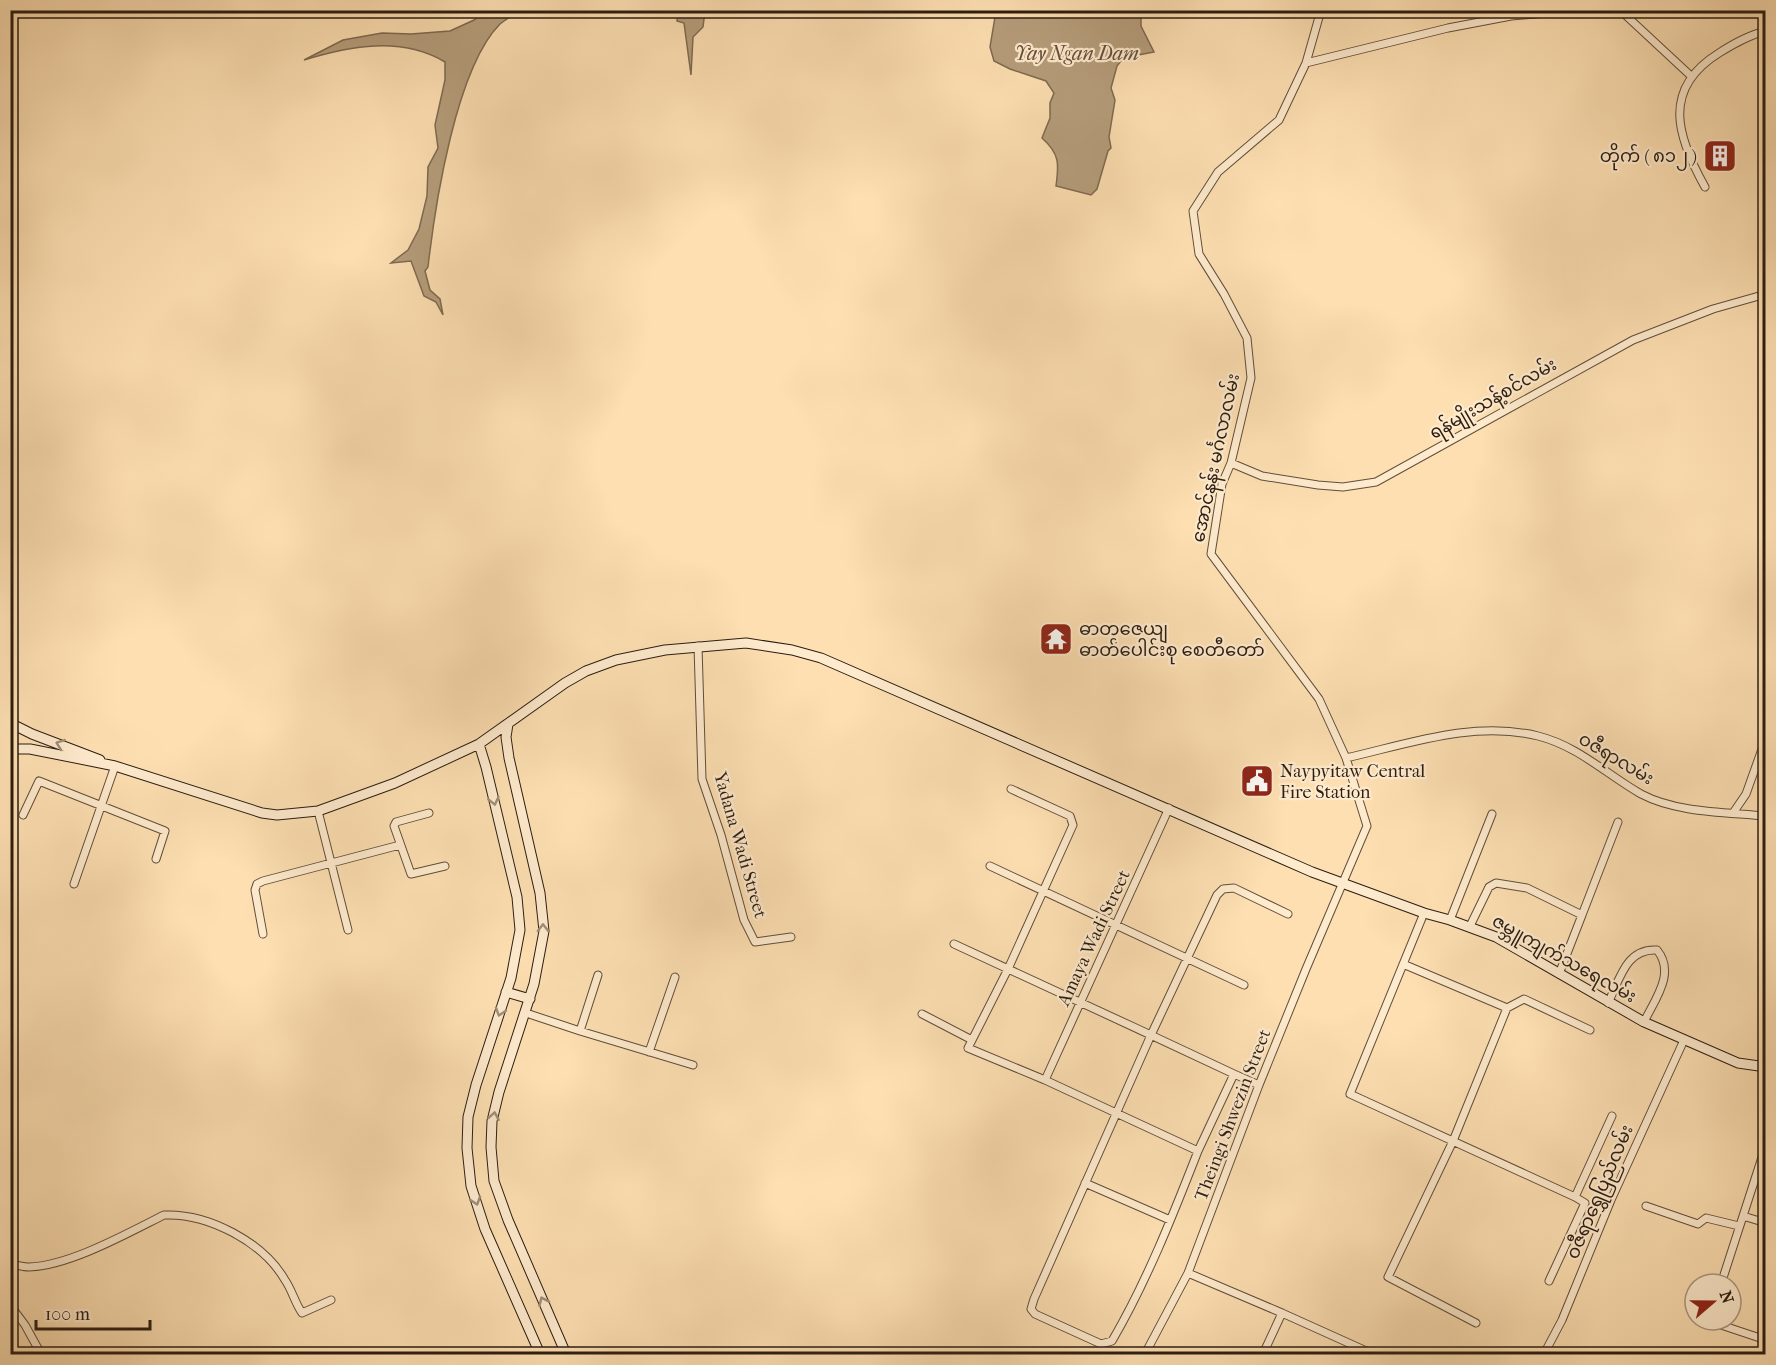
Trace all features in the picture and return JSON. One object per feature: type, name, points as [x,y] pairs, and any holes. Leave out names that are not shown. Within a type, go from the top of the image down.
[{"type":"main road","name":"ဇမ္ဘူကျက်သရေလမ်း","points":[[113,765],[262,813],[285,814],[318,811],[395,783],[479,744],[565,683],[586,671],[616,660],[664,650],[746,643],[792,650],[821,658],[1312,872],[1496,937],[1644,1022],[1738,1063],[1766,1067]]},
{"type":"main road","points":[[10,723],[32,734],[113,765]]},
{"type":"main road","points":[[508,724],[506,737],[509,758],[540,893],[544,931],[530,999],[499,1092],[492,1121],[491,1147],[494,1181],[508,1220],[566,1354]]},
{"type":"main road","points":[[479,744],[516,897],[520,930],[506,992],[476,1085],[468,1118],[467,1148],[471,1186],[485,1229],[540,1354]]},
{"type":"main road","points":[[10,749],[30,749],[113,765]]},
{"type":"main road","points":[[506,992],[530,999]]},
{"type":"street","name":"အောင်နန်း မင်္ဂလာလမ်း","points":[[1321,10],[1306,63],[1279,120],[1218,172],[1193,211],[1199,254],[1224,294],[1247,338],[1251,378],[1231,463],[1222,484],[1211,554],[1319,699],[1346,758],[1367,826],[1343,883]]},
{"type":"street","points":[[1306,63],[1448,28],[1511,16],[1580,10]]},
{"type":"street","points":[[1620,10],[1691,76]]},
{"type":"street","points":[[1705,187],[1691,163],[1678,111],[1691,76],[1707,61],[1731,46],[1766,31]]},
{"type":"street","name":"ရန်မျိုးသန့်စင်လမ်း","points":[[1231,463],[1262,476],[1318,485],[1343,487],[1376,482],[1633,339],[1713,309],[1766,294]]},
{"type":"street","name":"Yadana Wadi Street","points":[[698,646],[702,779],[721,835],[744,920],[755,942],[791,937]]},
{"type":"street","name":"ဝဇီရာလမ်း","points":[[1346,758],[1458,732],[1501,731],[1537,736],[1557,742],[1588,757],[1641,794],[1672,806],[1766,816]]},
{"type":"street","points":[[1733,813],[1746,794],[1766,738]]},
{"type":"street","points":[[74,884],[102,805],[113,765]]},
{"type":"street","points":[[23,815],[39,781],[165,831],[156,859]]},
{"type":"street","points":[[1011,789],[1071,816],[1073,825],[1008,969],[968,1048],[1045,1080],[1198,1151]]},
{"type":"street","name":"Amaya Wadi Street","points":[[1045,1080],[1169,808]]},
{"type":"street","points":[[318,811],[348,930]]},
{"type":"street","points":[[429,813],[394,824],[400,845],[411,874],[446,866]]},
{"type":"street","points":[[1450,920],[1492,814]]},
{"type":"street","points":[[1559,974],[1618,822]]},
{"type":"street","points":[[263,934],[255,890],[257,884],[400,845]]},
{"type":"street","points":[[990,866],[1244,985]]},
{"type":"street","name":"Theingi Shwezin Street","points":[[1145,1354],[1188,1273],[1259,1085],[1343,883]]},
{"type":"street","points":[[1470,926],[1489,887],[1496,883],[1527,888],[1582,915]]},
{"type":"street","points":[[1234,1074],[1123,1323],[1112,1341],[1101,1344],[1035,1314],[1032,1308],[1034,1299],[1151,1035],[1217,895],[1223,889],[1234,888],[1288,914]]},
{"type":"street","points":[[1424,913],[1350,1094],[1585,1203],[1550,1281]]},
{"type":"street","points":[[954,944],[1259,1085]]},
{"type":"street","points":[[1608,1003],[1630,958],[1644,949],[1657,950],[1664,959],[1665,979],[1644,1022]]},
{"type":"street","points":[[1403,964],[1507,1008]]},
{"type":"street","points":[[580,1031],[598,975]]},
{"type":"street","points":[[649,1052],[675,977]]},
{"type":"street","points":[[1476,1323],[1388,1277],[1453,1141],[1507,1008],[1524,999],[1590,1030]]},
{"type":"street","points":[[526,1013],[693,1065]]},
{"type":"street","points":[[922,1014],[972,1040]]},
{"type":"street","name":"ဝဇီရာရွှေပြည်လမ်း","points":[[1544,1354],[1562,1320],[1611,1200],[1684,1040]]},
{"type":"street","points":[[1575,1197],[1612,1116]]},
{"type":"street","points":[[1725,1272],[1766,1145]]},
{"type":"street","points":[[1085,1183],[1170,1220]]},
{"type":"street","points":[[1646,1206],[1698,1224],[1706,1218],[1739,1226]]},
{"type":"street","points":[[10,1264],[27,1267],[49,1264],[75,1256],[164,1215],[179,1214],[231,1232],[266,1255],[285,1279],[302,1313],[331,1300]]},
{"type":"street","points":[[1743,1216],[1766,1223]]},
{"type":"street","points":[[1188,1273],[1282,1313],[1357,1351],[1374,1354]]},
{"type":"street","points":[[10,1305],[25,1325],[41,1354]]},
{"type":"street","points":[[1263,1354],[1282,1313]]},
{"type":"street","points":[[1742,1332],[1766,1340]]},
{"type":"water","points":[[487,10],[519,11],[500,24],[485,45],[471,72],[450,139],[442,174],[428,267],[425,271],[430,290],[440,299],[443,315],[436,302],[424,296],[411,261],[391,263],[408,250],[419,229],[427,196],[428,167],[438,148],[435,125],[445,80],[445,62],[428,54],[393,46],[357,48],[304,60],[343,40],[382,33],[411,34],[450,31],[474,20]]},
{"type":"water","points":[[678,11],[705,11],[703,27],[693,37],[691,75],[684,23],[677,21]]},
{"type":"water","name":"Yay Ngan Dam","points":[[996,11],[1141,11],[1141,26],[1154,52],[1123,58],[1117,66],[1111,88],[1115,100],[1109,137],[1111,148],[1108,151],[1097,189],[1091,195],[1056,186],[1057,160],[1052,149],[1042,138],[1050,118],[1050,103],[1054,93],[1046,81],[994,61],[990,47]]},
{"type":"place","name":"တိုက် ( ၈၁၂ )","points":[[1720,156]]},
{"type":"place","name":"ဓာတုဇေယျ ဓာတ်ပေါင်းစု စေတီတော်","points":[[1056,639]]},
{"type":"place","name":"Naypyitaw Central Fire Station","points":[[1257,781]]}]
